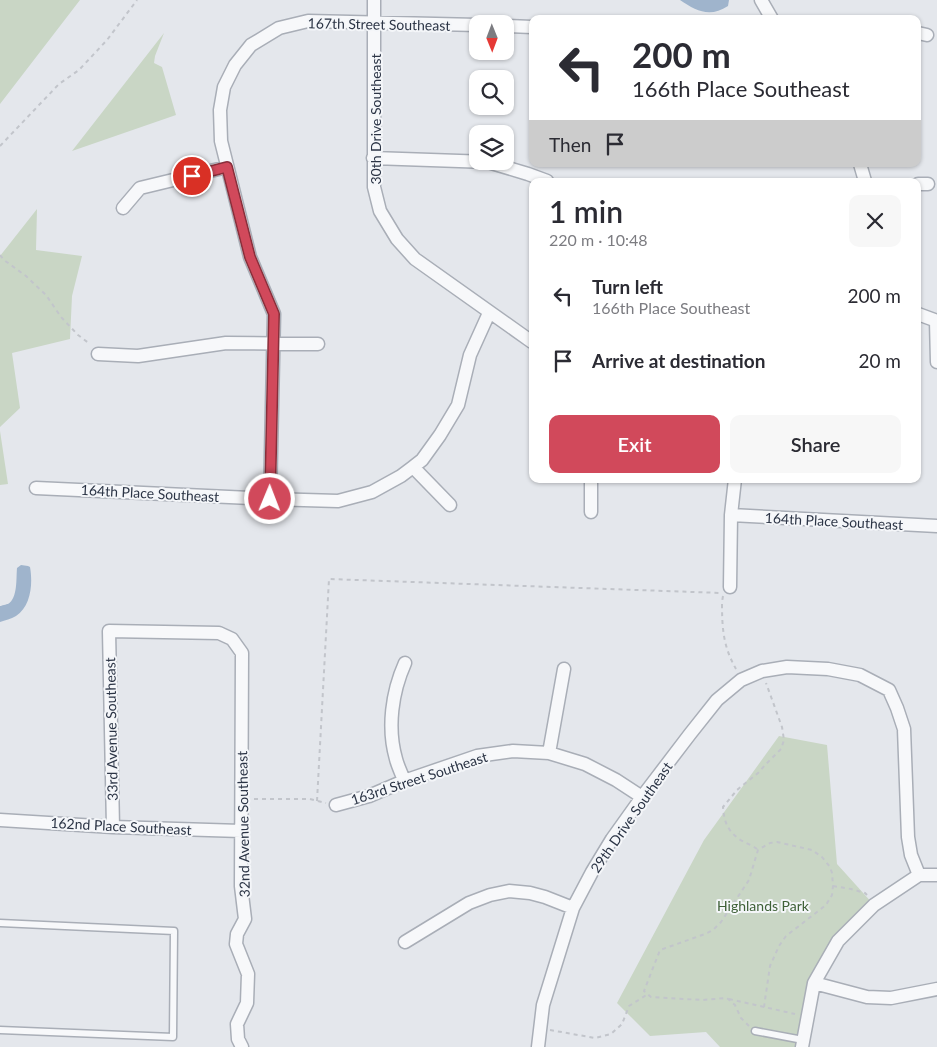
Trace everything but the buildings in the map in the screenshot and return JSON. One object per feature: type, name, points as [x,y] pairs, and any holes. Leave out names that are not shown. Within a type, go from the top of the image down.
[{"type":"street","name":"30th Drive Southeast","points":[[374,0],[373,158],[374,187],[380,211],[397,239],[415,260],[529,340]]},
{"type":"street","points":[[761,0],[770,15]]},
{"type":"street","name":"167th Street Southeast","points":[[270,499],[274,314],[250,257],[221,141],[220,110],[224,87],[235,65],[252,45],[279,28],[308,21],[469,26]]},
{"type":"street","points":[[514,26],[529,27]]},
{"type":"street","points":[[373,158],[488,162],[539,178]]},
{"type":"street","points":[[123,208],[140,188],[227,167]]},
{"type":"street","points":[[450,505],[413,467],[422,460],[458,405],[470,355],[489,312]]},
{"type":"street","points":[[921,315],[937,321],[937,362]]},
{"type":"street","points":[[98,354],[138,356],[226,343],[318,344]]},
{"type":"street","name":"164th Place Southeast","points":[[36,488],[338,501],[372,492],[413,467]]},
{"type":"street","points":[[591,483],[591,512]]},
{"type":"street","points":[[730,587],[731,516],[735,483]]},
{"type":"street","name":"164th Place Southeast","points":[[731,516],[937,526]]},
{"type":"street","name":"32nd Avenue Southeast","points":[[109,631],[219,633],[232,639],[242,653],[241,886],[245,920],[237,934],[236,944],[248,974],[247,1003],[237,1024],[238,1038],[242,1047]]},
{"type":"street","name":"33rd Avenue Southeast","points":[[109,631],[113,827]]},
{"type":"street","points":[[404,781],[396,759],[392,737],[392,709],[398,678],[405,663]]},
{"type":"street","name":"29th Drive Southeast","points":[[538,1047],[543,1005],[573,908],[592,872],[612,839],[690,734],[717,700],[741,680],[762,672],[787,668],[828,669],[860,675],[889,690],[904,728],[908,837],[911,855],[919,875]]},
{"type":"street","points":[[549,753],[564,669]]},
{"type":"street","name":"163rd Street Southeast","points":[[336,805],[369,796],[404,781],[477,756],[513,751],[549,753],[585,764],[616,780],[642,797]]},
{"type":"street","name":"162nd Place Southeast","points":[[0,820],[113,827],[241,830]]},
{"type":"street","points":[[803,1043],[814,983],[838,942],[874,905],[919,875],[937,875]]},
{"type":"street","points":[[406,942],[469,903],[490,894],[509,891],[530,893],[573,908]]},
{"type":"street","points":[[814,983],[867,997],[883,998],[937,989]]},
{"type":"lane","points":[[0,923],[174,931],[173,1037],[0,1030]]},
{"type":"lane","points":[[754,1031],[803,1043]]},
{"type":"path","points":[[0,146],[59,84],[78,70],[107,40],[137,0]]},
{"type":"path","points":[[0,255],[46,295],[61,317],[78,335],[95,348],[98,354]]},
{"type":"path","points":[[317,801],[329,579],[724,593],[722,602],[723,636],[741,680]]},
{"type":"path","points":[[758,850],[739,839],[730,830],[724,821],[723,807],[737,790],[758,773],[781,749],[784,740],[782,727],[762,672]]},
{"type":"path","points":[[242,800],[310,799],[336,805]]},
{"type":"path","points":[[764,1007],[770,966],[779,946],[786,936],[826,905],[832,895],[833,886],[830,867],[822,857],[812,850],[777,842],[770,843],[758,850],[749,880],[722,922],[705,934],[660,950],[644,991],[651,997],[727,998],[764,1007],[808,1016]]},
{"type":"path","points":[[833,886],[865,893],[874,905]]},
{"type":"path","points":[[540,1029],[595,1038],[611,1034],[622,1024],[629,1006],[648,994]]},
{"type":"path","points":[[727,998],[735,1005],[741,1018],[754,1031]]},
{"type":"green space","points":[[0,0],[80,0],[0,104]]},
{"type":"green space","points":[[164,33],[154,63],[162,67],[176,115],[72,151]]},
{"type":"green space","points":[[37,209],[36,250],[82,256],[72,296],[70,339],[12,353],[20,408],[0,427],[0,256]]},
{"type":"green space","points":[[0,431],[8,484],[0,485]]},
{"type":"green space","name":"Highlands Park","points":[[779,736],[827,745],[837,864],[874,905],[838,941],[814,983],[802,1047],[720,1047],[706,1032],[650,1036],[617,1003],[704,840]]},
{"type":"water","points":[[680,0],[729,0],[728,6],[721,10],[703,12]]},
{"type":"water","points":[[21,565],[30,567],[31,587],[28,601],[16,616],[0,622],[0,606],[11,601],[16,587],[17,568]]},
{"type":"route","points":[[192,176],[227,167],[250,257],[274,314],[270,499]]}]
